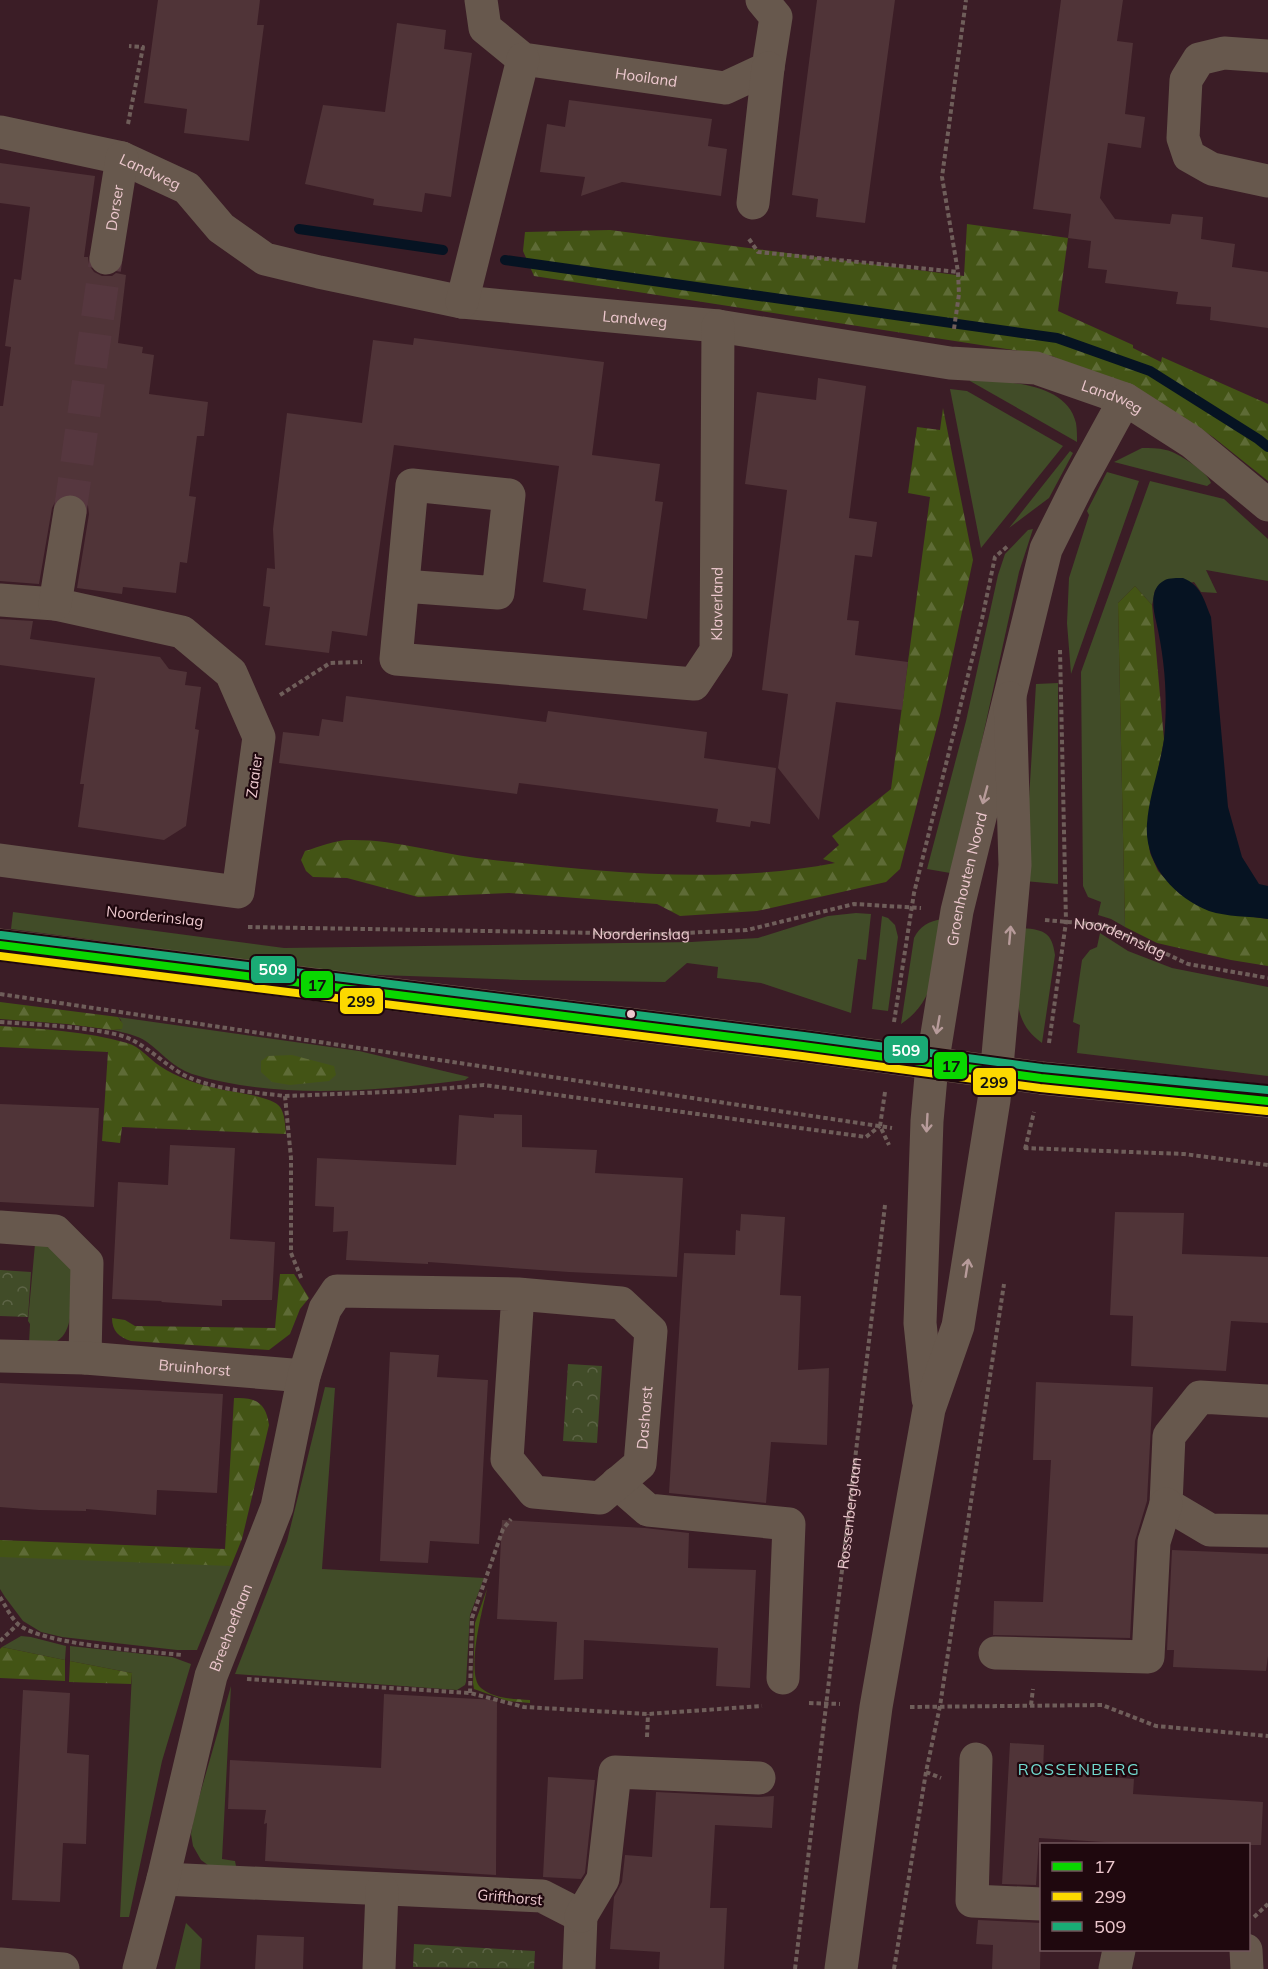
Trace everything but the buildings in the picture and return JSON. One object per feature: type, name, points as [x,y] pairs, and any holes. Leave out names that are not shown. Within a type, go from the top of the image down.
[{"type":"main road","points":[[0,945],[803,1046],[932,1065],[1268,1101]]},
{"type":"street","points":[[462,302],[523,59],[485,28],[481,0]]},
{"type":"street","points":[[753,203],[776,17],[762,0]]},
{"type":"street","points":[[1268,56],[1224,53],[1199,59],[1186,80],[1183,138],[1189,156],[1212,169],[1268,181]]},
{"type":"street","name":"Hooiland","points":[[523,59],[725,87],[768,68]]},
{"type":"street","name":"Landweg","points":[[0,132],[122,158],[187,188],[221,228],[265,259],[462,302],[718,326],[950,363],[1036,368],[1125,399],[1192,441],[1268,505]]},
{"type":"street","name":"Dorser","points":[[106,258],[122,158]]},
{"type":"street","name":"Klaverland","points":[[384,660],[694,684],[716,651],[718,326]]},
{"type":"street","name":"Groenhouten Noord","points":[[932,1065],[957,911],[1046,549],[1125,399]]},
{"type":"street","points":[[55,604],[70,512]]},
{"type":"street","points":[[384,660],[403,586]]},
{"type":"street","name":"Zaaier","points":[[0,600],[55,604],[182,632],[231,673],[259,737],[238,892],[0,860]]},
{"type":"street","name":"Groenhouten Noord","points":[[998,1072],[1015,865],[1010,698]]},
{"type":"street","points":[[929,1409],[920,1323],[926,1134],[932,1065]]},
{"type":"street","points":[[841,1969],[876,1707],[929,1409],[958,1326],[998,1072]]},
{"type":"street","points":[[0,1227],[55,1231],[87,1263],[85,1358]]},
{"type":"street","points":[[518,1294],[507,1459],[532,1490]]},
{"type":"street","name":"Dashorst","points":[[331,1300],[518,1294],[621,1303],[651,1331],[640,1464],[600,1498],[532,1490]]},
{"type":"street","name":"Breehoeflaan","points":[[139,1969],[163,1879],[211,1676],[277,1507],[304,1376],[331,1300]]},
{"type":"street","name":"Bruinhorst","points":[[0,1356],[85,1358],[304,1376]]},
{"type":"street","points":[[995,1653],[1148,1657],[1154,1542],[1166,1504],[1169,1436],[1200,1397],[1268,1401]]},
{"type":"street","points":[[617,1484],[648,1510],[789,1524],[778,1692]]},
{"type":"street","points":[[1166,1504],[1210,1530],[1268,1532]]},
{"type":"street","points":[[976,1759],[972,1901],[1040,1904]]},
{"type":"street","points":[[579,1969],[581,1916],[603,1879],[615,1772],[759,1778]]},
{"type":"street","name":"Grifthorst","points":[[163,1879],[542,1896],[581,1916]]},
{"type":"street","points":[[379,1969],[382,1890]]},
{"type":"street","points":[[1115,1969],[1119,1951]]},
{"type":"street","points":[[1246,1951],[1247,1969]]},
{"type":"street","points":[[0,1964],[63,1969]]},
{"type":"path","points":[[953,339],[958,272],[942,177],[966,0]]},
{"type":"path","points":[[122,158],[142,47],[129,46]]},
{"type":"path","points":[[753,203],[747,235],[758,252],[958,272]]},
{"type":"path","points":[[1023,1158],[1048,1048],[1066,922],[1060,642]]},
{"type":"path","points":[[250,716],[330,663],[384,660]]},
{"type":"path","name":"Noorderinslag","points":[[237,926],[663,934],[747,930],[854,904],[957,911]]},
{"type":"path","name":"Noorderinslag","points":[[1011,916],[1104,925],[1188,964],[1268,978]]},
{"type":"path","points":[[0,994],[926,1134]]},
{"type":"path","points":[[0,1022],[120,1035],[140,1043],[165,1064],[187,1076],[232,1089],[285,1096],[414,1091],[484,1085],[866,1137],[880,1126]]},
{"type":"path","points":[[889,1059],[880,1126],[892,1151]]},
{"type":"path","points":[[285,1096],[291,1158],[291,1253],[300,1278],[331,1300]]},
{"type":"path","points":[[988,1143],[1025,1149],[1184,1154],[1268,1165]]},
{"type":"path","name":"Rossenberglaan","points":[[795,1969],[887,1195]]},
{"type":"path","points":[[894,1969],[926,1772],[940,1706],[1005,1275]]},
{"type":"path","points":[[470,1694],[472,1618],[503,1529],[532,1490]]},
{"type":"path","points":[[0,1597],[18,1624],[35,1633],[71,1642],[187,1655],[211,1676],[470,1694],[524,1707],[648,1713],[778,1692]]},
{"type":"path","points":[[0,1641],[18,1624]]},
{"type":"path","points":[[804,1704],[825,1702],[876,1707],[1102,1705],[1156,1726],[1268,1737]]},
{"type":"path","points":[[1250,1919],[1268,1904]]},
{"type":"green space","points":[[967,224],[1068,238],[1058,311],[1133,345],[1133,348],[1161,362],[1162,357],[1268,404],[1268,481],[1213,437],[1170,409],[1052,356],[534,276],[523,251],[525,232],[610,230],[964,276]]},
{"type":"green space","points":[[970,378],[1016,383],[1047,392],[1060,399],[1070,409],[1076,423],[1077,442],[970,381]]},
{"type":"green space","points":[[950,389],[967,391],[1063,446],[981,548]]},
{"type":"green space","points":[[943,408],[973,560],[940,715],[900,869],[886,882],[757,911],[680,916],[657,904],[509,893],[418,897],[347,878],[313,877],[306,871],[301,860],[305,851],[344,840],[400,844],[468,857],[616,872],[704,875],[792,870],[835,863],[823,859],[839,845],[832,836],[891,789],[930,497],[908,493],[917,427],[940,430]]},
{"type":"green space","points":[[1142,448],[1163,449],[1177,454],[1204,473],[1211,483],[1207,486],[1114,462]]},
{"type":"green space","points":[[1070,451],[1073,453],[1049,498],[1009,528]]},
{"type":"green space","points":[[1107,472],[1139,481],[1071,674],[1067,623],[1069,578],[1089,515],[1087,511]]},
{"type":"green space","points":[[1150,481],[1224,499],[1268,539],[1268,581],[1206,570],[1217,593],[1201,592],[1194,582],[1155,590],[1152,605],[1135,586],[1118,603],[1125,927],[1098,915],[1101,902],[1088,897],[1083,886],[1081,672]]},
{"type":"green space","points":[[1033,529],[1019,572],[966,813],[956,874],[927,869],[966,721],[998,575],[1005,554],[1028,530]]},
{"type":"green space","points":[[1135,586],[1152,605],[1164,740],[1147,826],[1150,853],[1158,871],[1180,894],[1210,911],[1268,919],[1268,966],[1157,943],[1125,927],[1118,603]]},
{"type":"green space","points":[[1058,683],[1058,884],[1024,881],[1036,684]]},
{"type":"green space","points":[[13,912],[284,948],[691,942],[758,938],[828,916],[871,914],[866,960],[858,959],[851,1013],[761,983],[717,978],[718,967],[687,963],[665,982],[351,974],[11,929]]},
{"type":"green space","points":[[882,916],[895,925],[898,937],[888,1011],[872,1009]]},
{"type":"green space","points":[[942,919],[936,964],[929,991],[913,1014],[901,1024],[914,938],[925,925]]},
{"type":"green space","points":[[1023,928],[1046,934],[1052,942],[1055,955],[1042,1043],[1026,1027],[1018,1005]]},
{"type":"green space","points":[[1100,933],[1128,951],[1172,968],[1268,987],[1268,1076],[1077,1053],[1080,1025],[1073,1022],[1082,960],[1090,950],[1097,947]]},
{"type":"green space","points":[[0,1002],[118,1017],[123,1024],[122,1029],[0,1019]]},
{"type":"green space","points":[[118,1017],[359,1051],[469,1077],[465,1080],[424,1085],[324,1091],[290,1090],[224,1082],[192,1074],[174,1064],[143,1040],[131,1034],[113,1030],[122,1029],[121,1020]]},
{"type":"green space","points":[[0,1026],[80,1033],[132,1045],[160,1066],[187,1080],[260,1097],[276,1103],[283,1113],[286,1134],[122,1127],[120,1143],[102,1141],[108,1052],[0,1047]]},
{"type":"green space","points":[[292,1055],[334,1066],[336,1075],[329,1081],[290,1085],[272,1082],[261,1072],[261,1061],[268,1056]]},
{"type":"green space","points":[[35,1244],[54,1246],[71,1265],[70,1320],[61,1338],[50,1344],[29,1344],[30,1324],[28,1321]]},
{"type":"green space","points":[[0,1270],[31,1272],[28,1317],[0,1316]]},
{"type":"green space","points":[[280,1274],[294,1274],[309,1298],[300,1309],[290,1334],[269,1350],[131,1341],[123,1338],[113,1327],[112,1318],[125,1320],[135,1326],[275,1328]]},
{"type":"green space","points":[[568,1364],[602,1366],[597,1443],[563,1441]]},
{"type":"green space","points":[[325,1387],[335,1388],[322,1569],[484,1578],[470,1615],[466,1682],[457,1690],[235,1674],[287,1541]]},
{"type":"green space","points":[[234,1398],[254,1400],[259,1403],[268,1417],[269,1425],[242,1539],[231,1566],[0,1557],[0,1540],[225,1549]]},
{"type":"green space","points":[[0,1556],[231,1566],[197,1650],[177,1650],[62,1637],[41,1632],[23,1621],[0,1589]]},
{"type":"green space","points":[[487,1589],[476,1640],[476,1681],[486,1692],[504,1698],[530,1700],[530,1703],[508,1701],[474,1689],[475,1623]]},
{"type":"green space","points":[[21,1636],[66,1646],[65,1660],[2,1647]]},
{"type":"green space","points":[[70,1646],[172,1657],[191,1664],[162,1761],[129,1917],[120,1917],[132,1673],[70,1661]]},
{"type":"green space","points":[[2,1647],[65,1660],[65,1681],[0,1678],[0,1649]]},
{"type":"green space","points":[[70,1661],[132,1673],[131,1684],[69,1682]]},
{"type":"green space","points":[[231,1686],[222,1859],[235,1861],[236,1866],[232,1870],[212,1868],[201,1860],[193,1846],[191,1834],[194,1815]]},
{"type":"green space","points":[[186,1923],[202,1939],[200,1969],[175,1969]]},
{"type":"green space","points":[[414,1944],[535,1951],[534,1969],[413,1967]]},
{"type":"water","points":[[1183,578],[1198,589],[1211,617],[1228,807],[1242,857],[1259,884],[1268,886],[1268,919],[1216,913],[1196,905],[1173,888],[1156,865],[1150,852],[1147,839],[1148,813],[1164,739],[1166,709],[1164,665],[1153,599],[1156,588],[1167,579]]},
{"type":"waterway","points":[[299,229],[443,250]]},
{"type":"waterway","points":[[505,260],[1057,338],[1150,371],[1268,447]]},
{"type":"tunnel","points":[[70,512],[106,258]]},
{"type":"transit line","name":"509","points":[[1,935],[1042,1068],[1268,1090]]},
{"type":"transit line","name":"17","points":[[0,945],[1041,1078],[1268,1101]]},
{"type":"transit line","name":"299","points":[[0,956],[1040,1088],[1267,1111]]},
{"type":"district","name":"ROSSENBERG","points":[[1079,1769]]}]
